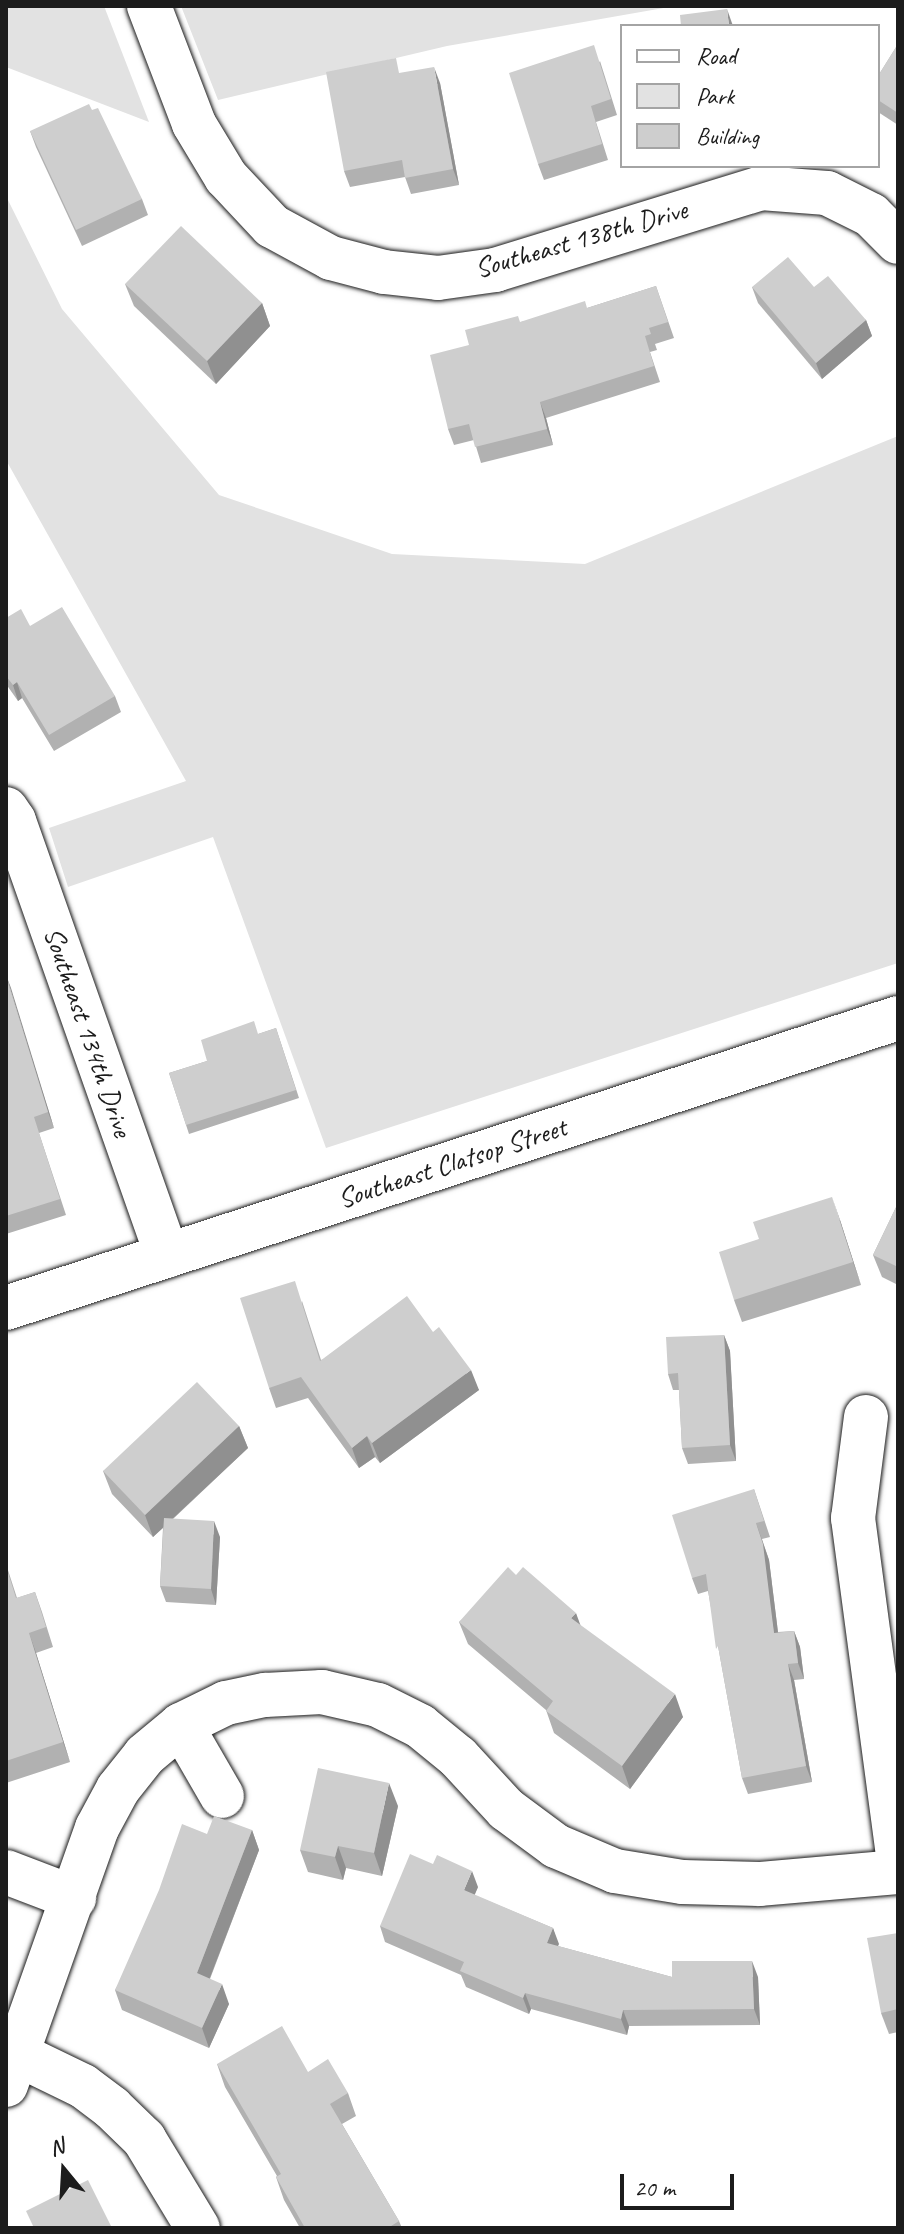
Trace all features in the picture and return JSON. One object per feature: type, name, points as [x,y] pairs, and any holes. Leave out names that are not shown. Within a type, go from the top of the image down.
[{"type":"street","name":"Southeast 138th Drive","points":[[149,6],[194,124],[226,177],[272,226],[331,258],[384,272],[438,278],[495,270],[761,188],[827,193],[871,215],[898,242]]},
{"type":"street","name":"Southeast 134th Drive","points":[[6,809],[14,821],[167,1256]]},
{"type":"street","name":"Southeast Clatsop Street","points":[[6,1308],[898,1018]]},
{"type":"street","points":[[866,1417],[853,1518],[898,1854]]},
{"type":"street","points":[[198,2228],[144,2139],[112,2108],[83,2086],[12,2070],[97,1828],[118,1789],[145,1755],[181,1725],[226,1703],[265,1695],[322,1692],[378,1705],[420,1726],[458,1757],[506,1809],[556,1846],[615,1871],[682,1882],[760,1884],[898,1872]]},
{"type":"street","points":[[181,1725],[222,1796]]},
{"type":"street","points":[[6,1872],[74,1898]]},
{"type":"green space","points":[[6,6],[104,6],[149,122],[6,67]]},
{"type":"green space","points":[[181,6],[675,6],[447,46],[218,100]]},
{"type":"green space","points":[[6,196],[62,309],[219,495],[392,554],[585,564],[898,436],[898,963],[326,1148],[213,837],[68,887],[49,828],[186,781],[6,460]]},
{"type":"building","points":[[727,9],[729,24],[681,24],[680,15]]},
{"type":"building","points":[[898,44],[898,113],[880,101],[880,73]]},
{"type":"building","points":[[594,45],[611,99],[591,106],[602,144],[538,164],[509,73]]},
{"type":"building","points":[[396,58],[399,73],[434,67],[453,169],[405,178],[402,160],[344,171],[326,72]]},
{"type":"building","points":[[89,104],[92,110],[98,108],[142,199],[76,230],[30,131]]},
{"type":"building","points":[[181,226],[262,303],[207,361],[125,284]]},
{"type":"building","points":[[788,257],[814,287],[828,276],[866,320],[816,363],[752,287]]},
{"type":"building","points":[[656,286],[668,322],[649,328],[651,334],[645,336],[654,366],[540,402],[547,429],[475,447],[469,424],[448,429],[430,355],[469,345],[465,330],[518,316],[520,322],[585,301],[587,308]]},
{"type":"building","points":[[62,607],[115,696],[49,735],[17,682],[13,685],[6,676],[6,618],[21,609],[30,626]]},
{"type":"building","points":[[6,976],[48,1112],[34,1117],[60,1199],[6,1216]]},
{"type":"building","points":[[254,1021],[258,1034],[276,1028],[296,1090],[186,1125],[169,1073],[207,1061],[201,1040]]},
{"type":"building","points":[[832,1197],[853,1262],[734,1300],[719,1252],[759,1239],[753,1222]]},
{"type":"building","points":[[898,1203],[898,1267],[873,1255]]},
{"type":"building","points":[[295,1281],[320,1361],[407,1296],[433,1332],[439,1327],[471,1370],[372,1443],[367,1436],[352,1448],[301,1377],[269,1388],[240,1298]]},
{"type":"building","points":[[724,1335],[730,1445],[682,1448],[678,1373],[668,1374],[666,1337]]},
{"type":"building","points":[[197,1382],[239,1426],[145,1515],[103,1471]]},
{"type":"building","points":[[754,1489],[764,1521],[756,1523],[763,1544],[774,1633],[794,1631],[798,1663],[788,1664],[806,1766],[742,1778],[718,1646],[716,1649],[706,1574],[692,1578],[672,1515]]},
{"type":"building","points":[[164,1518],[214,1521],[211,1589],[160,1586]]},
{"type":"building","points":[[6,1566],[16,1598],[35,1592],[46,1627],[29,1633],[63,1742],[6,1761]]},
{"type":"building","points":[[508,1567],[516,1575],[523,1567],[576,1613],[571,1618],[675,1694],[622,1766],[546,1711],[553,1701],[459,1622]]},
{"type":"building","points":[[318,1768],[389,1783],[374,1853],[338,1846],[335,1857],[300,1850]]},
{"type":"building","points":[[214,1816],[252,1830],[197,1973],[222,1984],[202,2028],[115,1990],[159,1890],[182,1824],[207,1834]]},
{"type":"building","points":[[410,1854],[433,1864],[437,1855],[472,1871],[464,1890],[553,1928],[547,1943],[672,1977],[672,1961],[752,1961],[754,2009],[623,2010],[621,2019],[525,1993],[523,1998],[460,1971],[464,1962],[380,1926]]},
{"type":"building","points":[[898,1933],[898,2009],[881,2013],[867,1938]]},
{"type":"building","points":[[282,2026],[308,2072],[328,2059],[348,2093],[330,2104],[399,2221],[388,2228],[305,2228],[276,2177],[281,2174],[217,2064]]},
{"type":"building","points":[[88,2180],[112,2228],[34,2228],[26,2211]]}]
